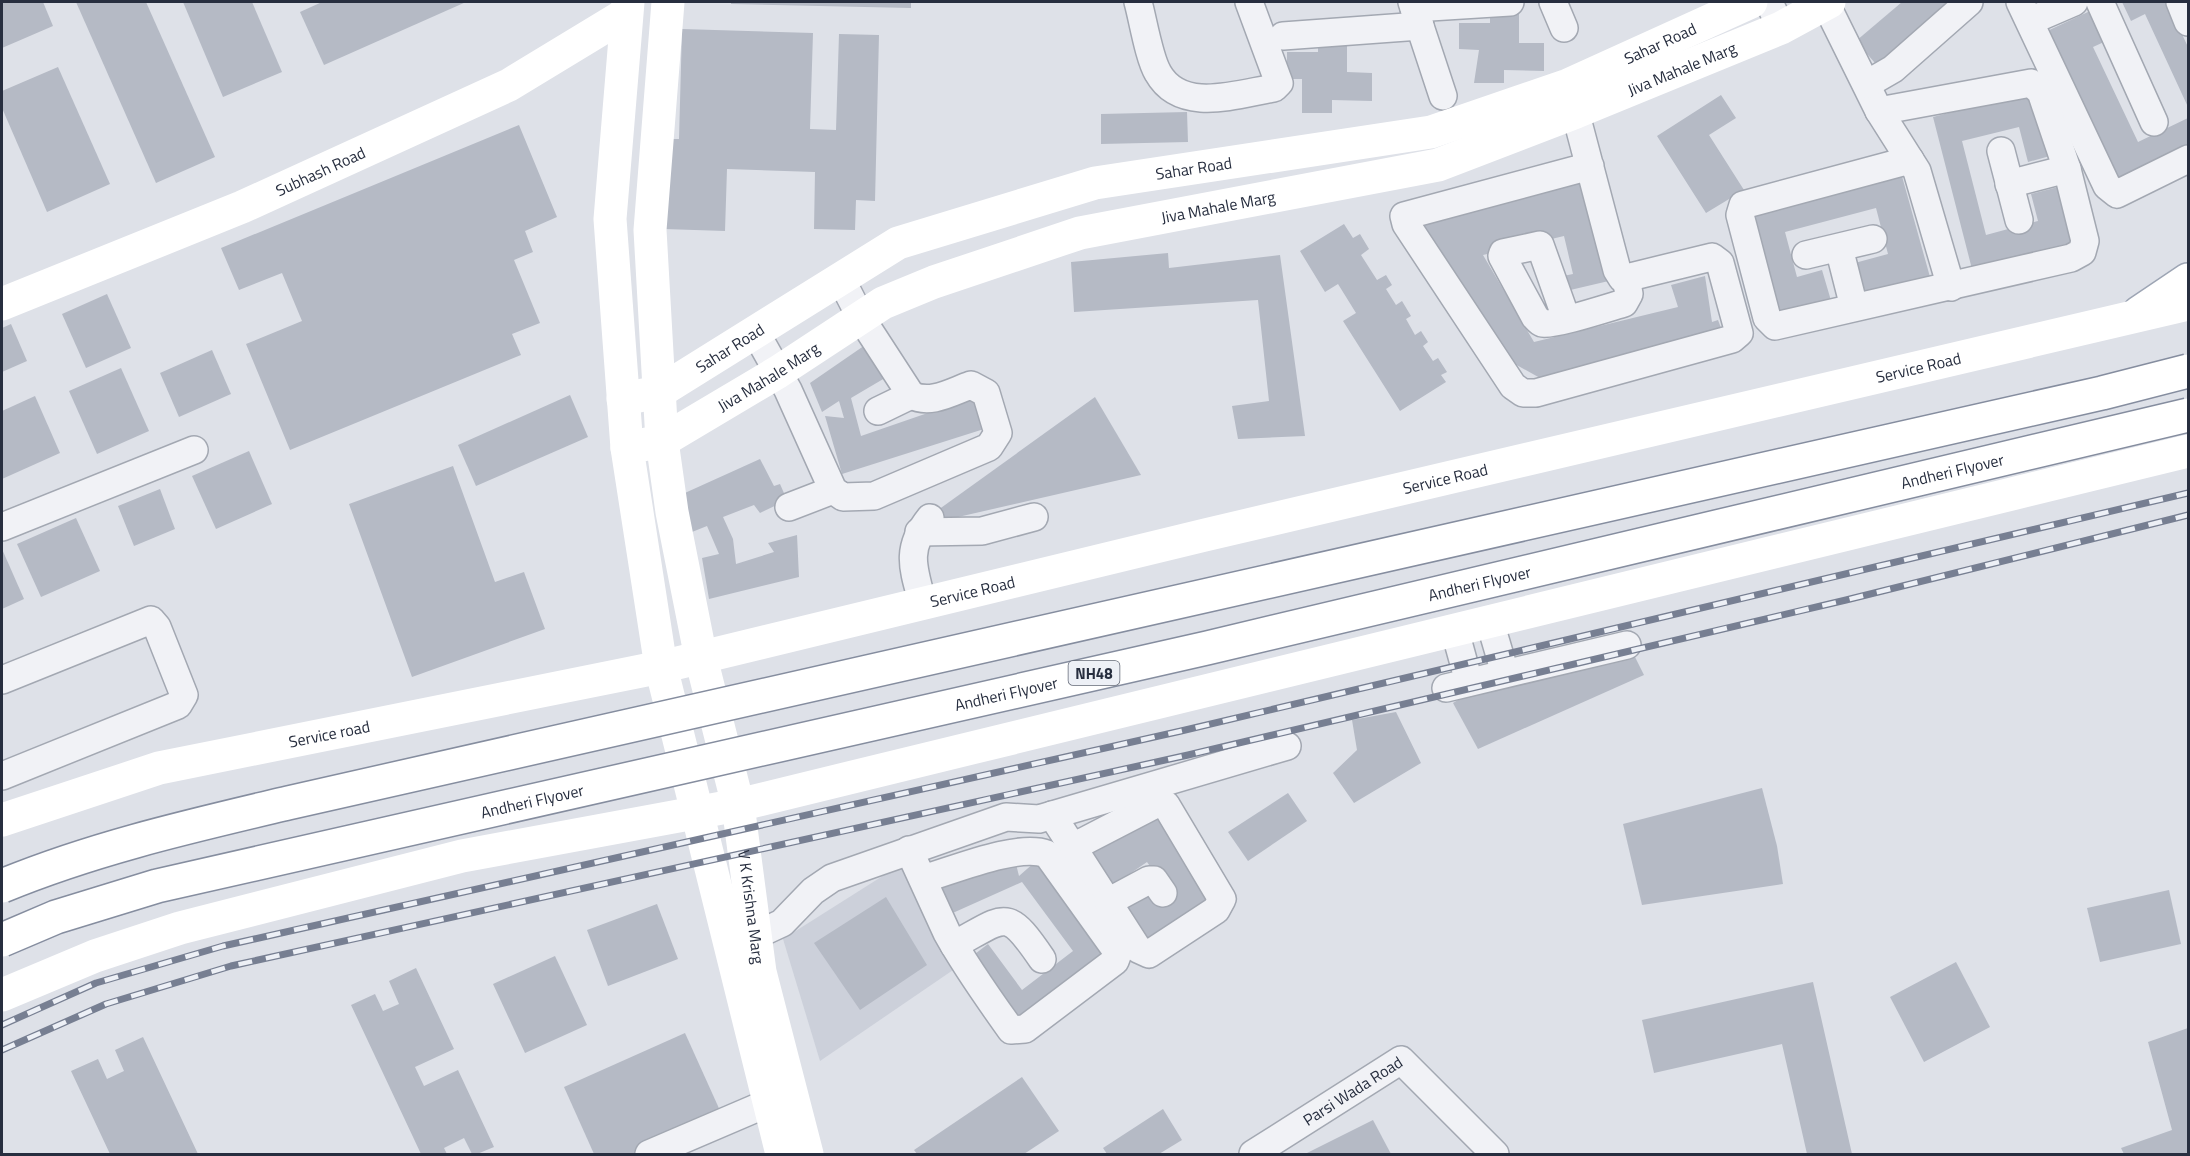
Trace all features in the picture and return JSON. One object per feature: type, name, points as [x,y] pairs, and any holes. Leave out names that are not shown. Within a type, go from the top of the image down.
[{"type":"main road","name":"Sahar Road","points":[[1683,50],[1751,2]]},
{"type":"main road","name":"Jiva Mahale Marg","points":[[627,448],[662,441],[778,372],[883,303],[1080,233],[1438,165],[1572,99],[1683,50],[1775,15],[1826,2]]},
{"type":"main road","points":[[696,813],[661,667],[627,448],[610,219],[627,8],[667,11],[650,230],[662,441],[672,512],[701,658]]},
{"type":"main road","name":"Subhash Road","points":[[2,304],[242,207],[509,85],[627,8]]},
{"type":"main road","name":"Sahar Road","points":[[659,392],[898,243],[1095,183],[1431,132],[1572,99]]},
{"type":"main road","points":[[1331,147],[1338,184]]},
{"type":"main road","points":[[1233,163],[1242,202]]},
{"type":"main road","points":[[1003,210],[1017,254]]},
{"type":"main road","points":[[2139,313],[2188,280]]},
{"type":"main road","name":"Service Road","points":[[661,667],[2188,303]]},
{"type":"main road","points":[[2,886],[39,871],[139,839],[288,803],[2091,396],[2188,371]]},
{"type":"main road","points":[[623,399],[659,392]]},
{"type":"main road","name":"Andheri Flyover","points":[[2,940],[56,918],[157,886],[1207,648],[2188,415]]},
{"type":"main road","points":[[2,995],[95,956],[180,928],[462,856],[738,805],[2188,451]]},
{"type":"main road","name":"V K Krishna Marg","points":[[701,658],[738,805],[760,972],[807,1155]]},
{"type":"main road","name":"Service road","points":[[2,820],[159,768],[661,667]]},
{"type":"main road","name":"V K Krishna Marg","points":[[696,813],[782,1155]]},
{"type":"street","points":[[1138,2],[1158,73],[1173,89],[1186,97],[1205,99],[1274,88],[1279,83],[1249,2]]},
{"type":"street","points":[[1283,36],[1415,12],[1510,2]]},
{"type":"street","points":[[1553,2],[1564,28]]},
{"type":"street","points":[[1826,2],[1868,84],[1879,111],[1917,171],[1951,287]]},
{"type":"street","points":[[1868,84],[1893,69],[1968,2]]},
{"type":"street","points":[[2074,2],[2025,11],[2107,186],[2117,194],[2188,159]]},
{"type":"street","points":[[2100,2],[2154,122]]},
{"type":"street","points":[[2180,2],[2188,22]]},
{"type":"street","points":[[1415,12],[1443,96]]},
{"type":"street","points":[[1879,111],[2031,83],[2041,92],[2067,169],[2085,241],[2082,252],[2071,258],[1951,287],[1775,326],[1767,318],[1740,215],[1743,205],[1910,160]]},
{"type":"street","points":[[1572,99],[1590,166],[1617,270],[1622,278],[1713,257],[1720,263],[1739,328],[1738,336],[1536,393],[1523,393],[1513,386],[1404,219],[1406,215],[1590,166]]},
{"type":"street","points":[[2001,151],[2019,220]]},
{"type":"street","points":[[2009,184],[2067,169]]},
{"type":"street","points":[[1806,255],[1873,239]]},
{"type":"street","points":[[1839,248],[1854,308]]},
{"type":"street","points":[[1566,318],[1623,303],[1629,294],[1626,278]]},
{"type":"street","points":[[756,333],[778,372],[833,490],[843,497],[874,496],[989,447],[998,433],[986,393],[971,384],[936,398],[922,400],[911,395],[861,318],[841,279]]},
{"type":"street","points":[[878,411],[911,395]]},
{"type":"street","points":[[2,527],[194,450]]},
{"type":"street","points":[[789,507],[833,490]]},
{"type":"street","points":[[923,604],[913,565],[914,544],[925,524],[982,531],[1034,517]]},
{"type":"street","points":[[2,672],[160,610]]},
{"type":"street","points":[[2,680],[151,620],[157,627],[184,695],[178,705],[2,776]]},
{"type":"street","points":[[1490,622],[1505,673]]},
{"type":"street","points":[[1455,631],[1458,685],[1627,645]]},
{"type":"street","points":[[754,936],[782,923],[813,891],[832,878],[909,850],[1006,817],[1039,819],[1287,746]]},
{"type":"street","points":[[1052,815],[1138,949],[1149,954],[1216,910],[1222,899],[1166,805],[1156,804],[1073,847]]},
{"type":"street","points":[[909,850],[954,945],[971,975],[1011,1030],[1024,1029],[1116,961],[1118,953],[1047,854],[1041,852],[1008,854],[923,879]]},
{"type":"street","points":[[1108,902],[1149,880],[1154,880],[1163,893]]},
{"type":"street","points":[[954,945],[1001,920],[1014,923],[1042,959]]},
{"type":"street","name":"Parsi Wada Road","points":[[1253,1155],[1401,1060],[1495,1155]]},
{"type":"street","points":[[649,1155],[768,1103]]},
{"type":"shaded area","points":[[908,860],[956,968],[820,1061],[783,939]]},
{"type":"building","points":[[2,2],[43,2],[53,26],[2,48]]},
{"type":"building","points":[[76,2],[146,2],[215,157],[156,183]]},
{"type":"building","points":[[183,2],[252,2],[282,72],[223,97]]},
{"type":"building","points":[[322,2],[466,2],[324,65],[300,12]]},
{"type":"building","points":[[731,2],[911,2],[911,8],[731,4]]},
{"type":"building","points":[[1902,2],[1961,2],[1881,70],[1856,41]]},
{"type":"building","points":[[2122,2],[2167,2],[2188,47],[2188,107],[2145,14],[2131,21]]},
{"type":"building","points":[[1490,11],[1519,11],[1519,43],[1544,43],[1544,71],[1504,70],[1504,83],[1474,83],[1479,50],[1459,49],[1459,23],[1490,23]]},
{"type":"building","points":[[2090,11],[2104,42],[2093,47],[2138,142],[2188,118],[2188,150],[2114,185],[2043,33]]},
{"type":"building","points":[[682,29],[813,33],[810,129],[836,130],[839,34],[879,35],[875,201],[856,200],[855,230],[814,229],[815,172],[727,169],[725,231],[664,229],[667,139],[679,139]]},
{"type":"building","points":[[1318,41],[1347,42],[1347,72],[1372,73],[1372,101],[1332,100],[1332,113],[1302,113],[1302,79],[1287,79],[1287,52],[1318,52]]},
{"type":"building","points":[[58,67],[110,184],[47,212],[2,108],[2,91]]},
{"type":"building","points":[[2033,91],[2050,156],[2028,162],[2019,127],[1962,141],[1986,235],[2038,221],[2031,194],[2058,187],[2074,248],[1973,273],[1933,117]]},
{"type":"building","points":[[1721,95],[1736,118],[1709,135],[1744,190],[1706,213],[1657,136]]},
{"type":"building","points":[[1187,112],[1188,142],[1101,144],[1101,114]]},
{"type":"building","points":[[519,125],[557,217],[525,231],[533,252],[514,260],[540,323],[512,334],[521,355],[290,450],[246,344],[302,321],[282,273],[239,290],[221,248]]},
{"type":"building","points":[[1900,169],[1930,277],[1860,296],[1851,264],[1888,254],[1876,208],[1785,232],[1797,277],[1822,270],[1832,304],[1775,319],[1745,210]]},
{"type":"building","points":[[1589,172],[1613,280],[1566,291],[1563,276],[1573,274],[1564,236],[1483,255],[1534,342],[1678,307],[1671,285],[1705,276],[1712,322],[1718,320],[1724,336],[1540,378],[1495,353],[1411,226]]},
{"type":"building","points":[[1344,224],[1353,238],[1360,234],[1369,249],[1361,255],[1377,280],[1386,275],[1392,285],[1386,289],[1396,305],[1402,301],[1411,316],[1406,319],[1415,335],[1421,331],[1428,342],[1423,346],[1433,361],[1438,358],[1447,372],[1441,375],[1446,382],[1400,411],[1343,321],[1356,313],[1338,284],[1325,292],[1300,251]]},
{"type":"building","points":[[1168,253],[1169,268],[1280,255],[1305,436],[1238,439],[1232,406],[1269,401],[1258,300],[1074,312],[1071,262]]},
{"type":"building","points":[[107,294],[131,348],[86,368],[62,314]]},
{"type":"building","points":[[11,324],[27,361],[2,372],[2,328]]},
{"type":"building","points":[[871,341],[890,375],[851,398],[861,436],[977,396],[984,429],[842,474],[825,416],[844,418],[839,401],[822,412],[810,383]]},
{"type":"building","points":[[212,350],[231,394],[179,417],[160,373]]},
{"type":"building","points":[[121,368],[149,431],[97,454],[69,391]]},
{"type":"building","points":[[570,395],[588,437],[476,486],[458,445]]},
{"type":"building","points":[[35,396],[60,453],[2,479],[2,411]]},
{"type":"building","points":[[1095,397],[1141,475],[945,520],[938,510]]},
{"type":"building","points":[[249,451],[272,504],[216,529],[192,476]]},
{"type":"building","points":[[760,459],[774,486],[780,484],[787,500],[760,513],[754,505],[723,517],[733,539],[736,564],[774,552],[768,543],[797,535],[799,577],[709,599],[702,558],[719,554],[707,526],[692,532],[676,497]]},
{"type":"building","points":[[453,466],[495,582],[524,572],[545,629],[412,677],[349,504]]},
{"type":"building","points":[[160,489],[175,529],[134,546],[118,506]]},
{"type":"building","points":[[76,518],[100,571],[41,597],[17,544]]},
{"type":"building","points":[[2,549],[24,599],[2,609]]},
{"type":"building","points":[[1631,649],[1644,675],[1478,749],[1453,703],[1480,686]]},
{"type":"building","points":[[1396,712],[1421,763],[1354,803],[1333,773],[1357,750],[1352,720]]},
{"type":"building","points":[[1762,788],[1777,846],[1783,884],[1642,905],[1623,824]]},
{"type":"building","points":[[1288,793],[1307,821],[1248,861],[1228,832]]},
{"type":"building","points":[[1158,809],[1210,897],[1146,949],[1120,911],[1147,891],[1170,894],[1147,862],[1106,890],[1081,854]]},
{"type":"building","points":[[1043,855],[1113,953],[1016,1026],[967,960],[988,944],[1022,990],[1073,951],[1022,882],[946,916],[937,880],[1015,860],[1019,876]]},
{"type":"building","points":[[2169,890],[2181,944],[2100,962],[2087,908]]},
{"type":"building","points":[[886,897],[927,965],[860,1010],[814,943]]},
{"type":"building","points":[[657,904],[678,959],[608,986],[587,930]]},
{"type":"building","points":[[555,956],[587,1025],[525,1053],[493,984]]},
{"type":"building","points":[[1956,962],[1990,1027],[1924,1062],[1890,997]]},
{"type":"building","points":[[416,968],[454,1049],[415,1067],[424,1086],[458,1070],[494,1147],[477,1154],[472,1154],[464,1138],[444,1148],[447,1154],[421,1154],[351,1005],[375,994],[383,1011],[399,1004],[389,981]]},
{"type":"building","points":[[1813,982],[1852,1154],[1807,1154],[1782,1044],[1654,1073],[1642,1020]]},
{"type":"building","points":[[2188,1028],[2188,1154],[2124,1154],[2121,1148],[2172,1130],[2148,1042]]},
{"type":"building","points":[[685,1033],[722,1115],[633,1154],[594,1154],[564,1087]]},
{"type":"building","points":[[143,1037],[198,1154],[110,1154],[71,1071],[98,1059],[107,1079],[124,1071],[115,1050]]},
{"type":"building","points":[[1022,1077],[1059,1131],[1024,1154],[917,1154],[914,1150]]},
{"type":"building","points":[[1163,1109],[1182,1140],[1159,1154],[1107,1154],[1103,1148]]},
{"type":"building","points":[[1373,1120],[1391,1154],[1305,1154]]},
{"type":"railway","points":[[2,1025],[96,983],[223,946],[1181,731],[2188,493]]},
{"type":"railway","points":[[2,1050],[106,1004],[231,966],[1188,755],[1846,600],[2188,515]]}]
